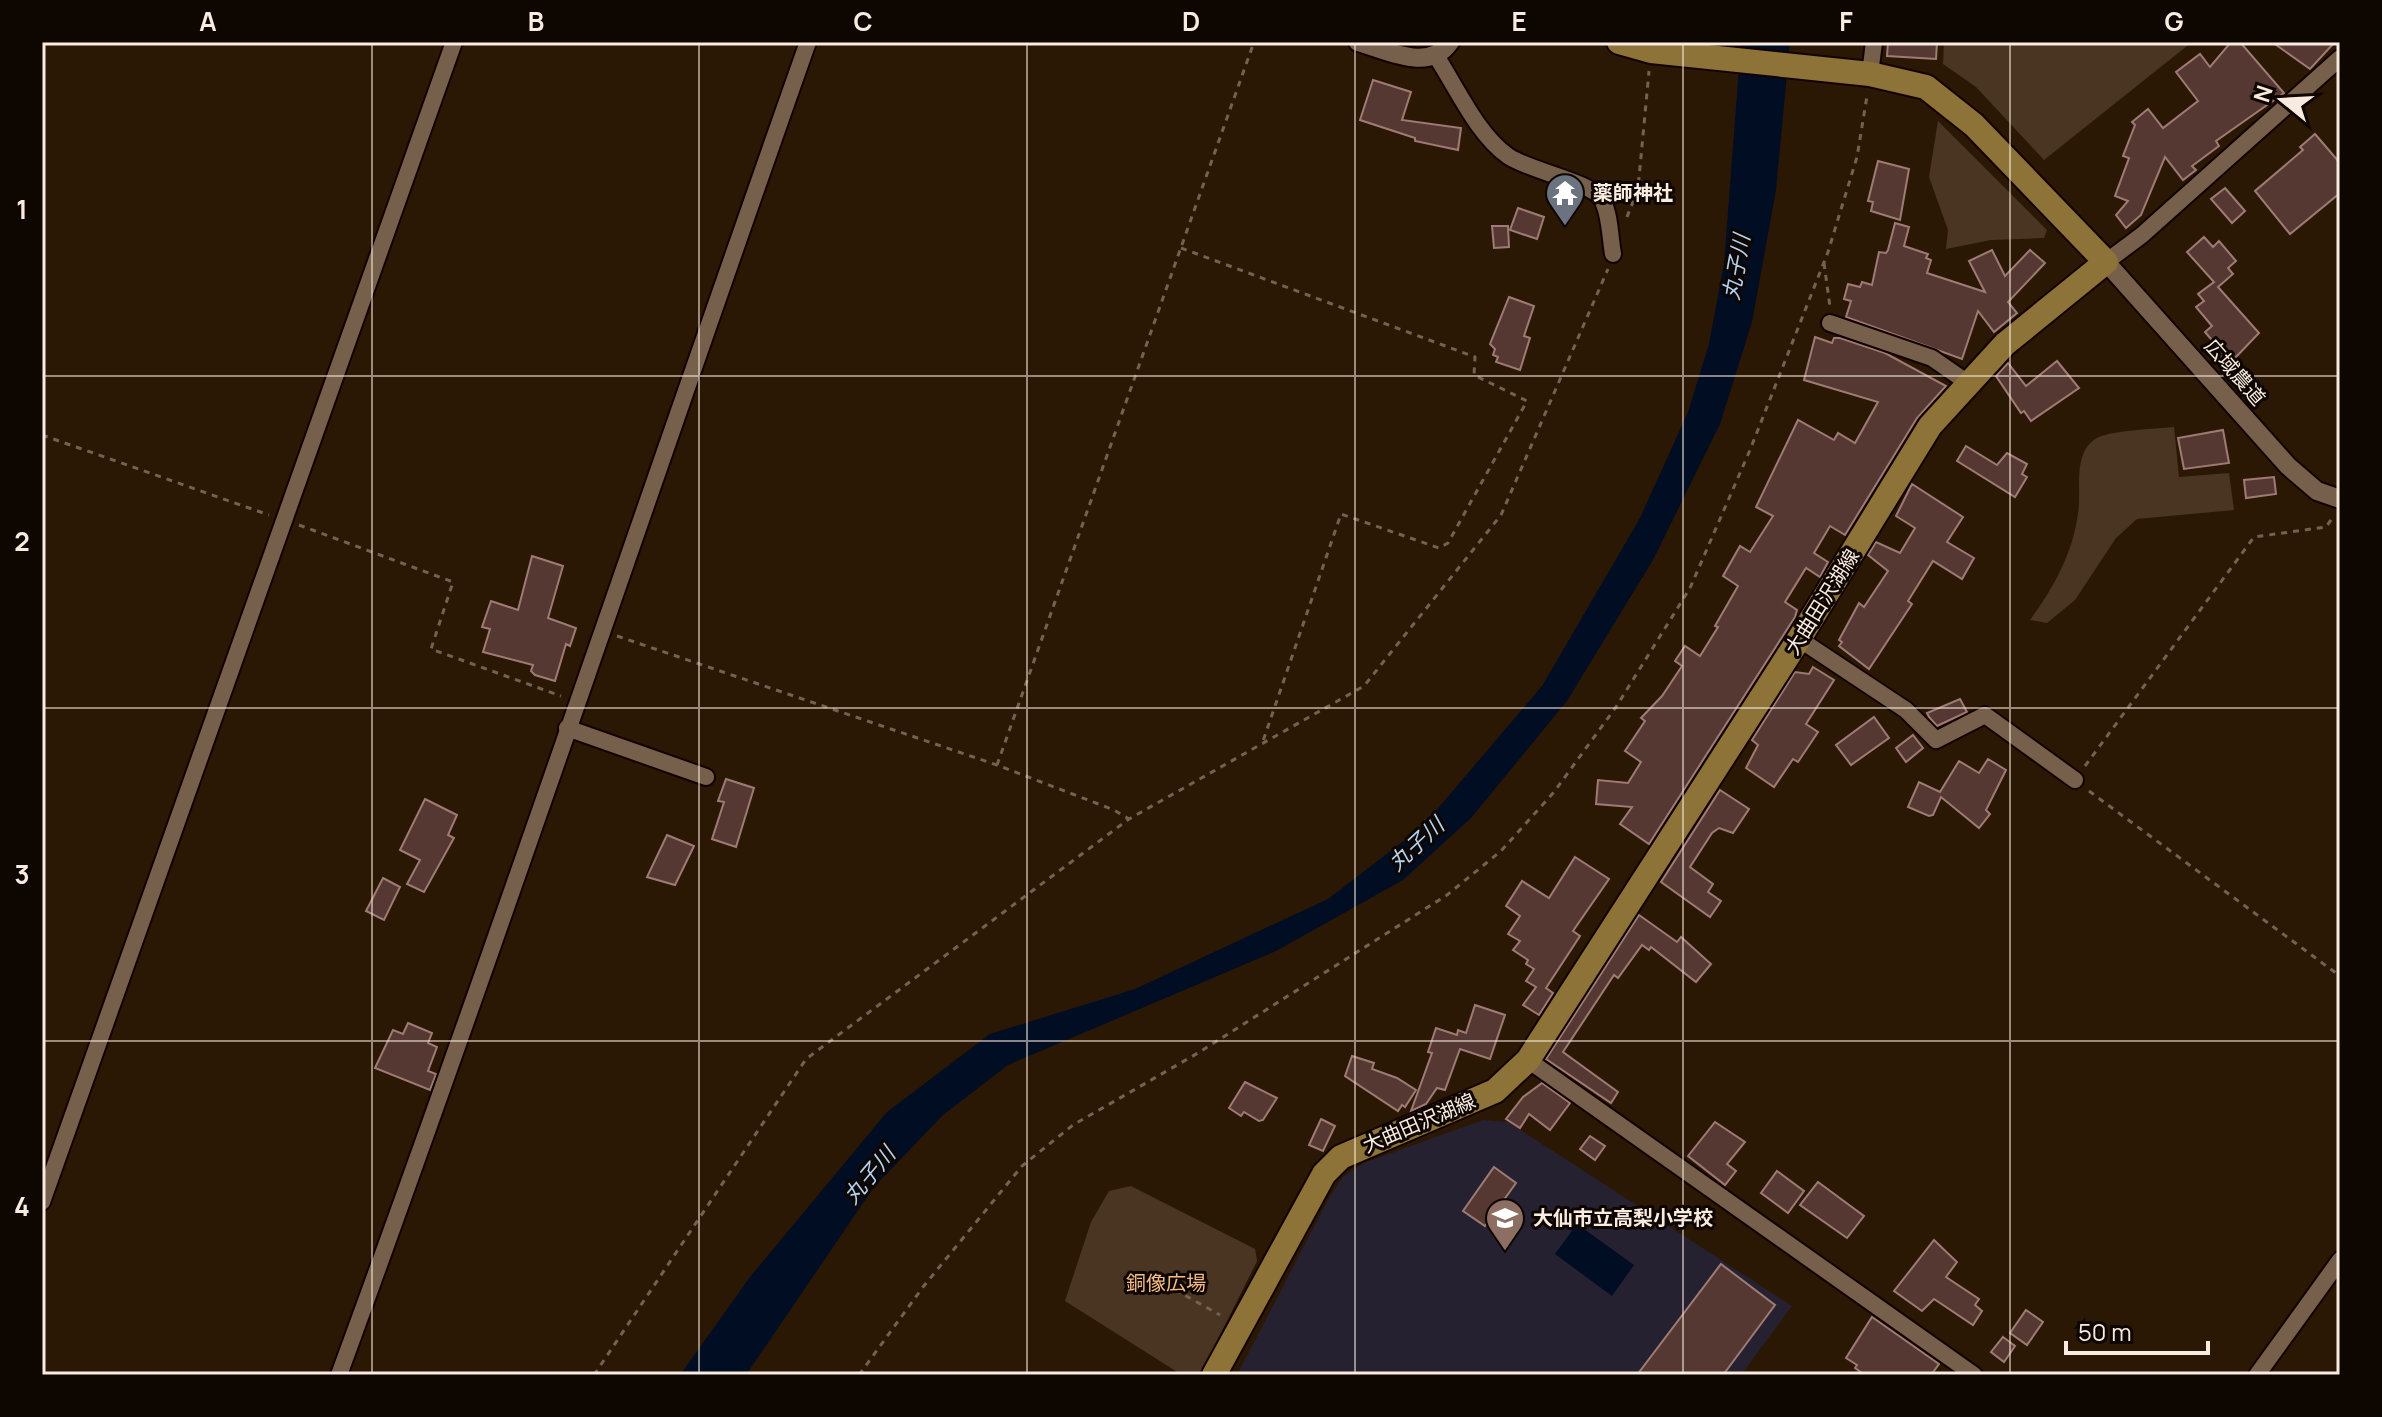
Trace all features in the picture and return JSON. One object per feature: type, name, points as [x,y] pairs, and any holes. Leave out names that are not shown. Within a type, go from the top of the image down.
[{"type":"main road","points":[[1619,42],[1651,51],[1870,74],[1926,87],[1949,103],[2106,262]]},
{"type":"main road","name":"大曲田沢湖線","points":[[1214,1375],[1298,1227],[1324,1174],[1341,1157],[1495,1091],[1528,1060],[1799,639],[1930,426],[2005,344],[2106,262]]},
{"type":"street","points":[[42,1202],[454,42]]},
{"type":"street","points":[[339,1375],[451,1069],[576,701],[808,42]]},
{"type":"street","points":[[1358,42],[1422,60],[1436,56],[1450,42]]},
{"type":"street","points":[[1870,74],[1874,42]]},
{"type":"street","points":[[1436,56],[1489,137],[1506,155],[1531,170],[1593,190],[1603,200],[1613,254]]},
{"type":"street","points":[[2106,262],[2142,235],[2340,58]]},
{"type":"street","name":"広域農道","points":[[2106,262],[2288,466],[2317,491],[2340,499]]},
{"type":"street","points":[[1830,323],[1932,358],[1968,383]]},
{"type":"street","points":[[1799,639],[1906,710],[1936,740],[1985,715],[2075,780]]},
{"type":"street","points":[[567,728],[706,777]]},
{"type":"street","points":[[1528,1060],[1974,1375]]},
{"type":"street","points":[[2257,1375],[2340,1260]]},
{"type":"path","points":[[997,765],[1254,42]]},
{"type":"path","points":[[594,1375],[806,1059],[1129,819],[1364,686],[1501,515],[1600,294],[1638,189],[1651,51]]},
{"type":"path","points":[[859,1375],[923,1287],[1022,1166],[1073,1125],[1198,1053],[1447,895],[1501,851],[1554,792],[1616,707],[1690,588],[1750,450],[1824,263],[1857,157],[1870,74]]},
{"type":"path","points":[[1181,248],[1475,357],[1474,375],[1527,401],[1448,543],[1439,548],[1341,514],[1262,744]]},
{"type":"path","points":[[1824,263],[1830,323]]},
{"type":"path","points":[[42,435],[453,582],[431,649],[576,701]]},
{"type":"path","points":[[2340,506],[2326,527],[2254,537],[2075,780],[2340,976]]},
{"type":"path","points":[[601,630],[997,765],[1114,810],[1129,819]]},
{"type":"path","points":[[1154,1278],[1240,1326]]},
{"type":"shaded area","name":"大仙市立高梨小学校","points":[[1483,1120],[1508,1122],[1792,1306],[1741,1375],[1237,1375],[1329,1198],[1343,1177],[1364,1163]]},
{"type":"green space","points":[[1944,42],[2192,42],[2044,160],[1976,87],[1943,64]]},
{"type":"green space","points":[[1938,121],[2047,230],[2044,238],[1991,240],[1946,249],[1948,230],[1929,177]]},
{"type":"green space","points":[[2174,427],[2179,477],[2229,473],[2234,510],[2137,519],[2116,538],[2075,600],[2047,623],[2030,620],[2067,557],[2078,514],[2079,474],[2088,446],[2095,439],[2111,434]]},
{"type":"green space","name":"銅像広場","points":[[1131,1186],[1255,1249],[1257,1261],[1200,1375],[1182,1375],[1065,1301],[1091,1222],[1109,1191]]},
{"type":"water","name":"丸子川","points":[[1741,42],[1790,42],[1776,190],[1752,322],[1720,424],[1653,560],[1567,701],[1471,818],[1403,880],[1276,951],[1008,1065],[943,1115],[874,1187],[746,1375],[680,1375],[750,1277],[887,1112],[990,1034],[1135,989],[1328,899],[1423,826],[1542,686],[1640,518],[1688,412],[1709,344],[1724,264]]},
{"type":"water","points":[[1577,1224],[1634,1265],[1612,1296],[1555,1254]]},
{"type":"building","points":[[1888,42],[1937,42],[1936,59],[1887,56]]},
{"type":"building","points":[[2231,42],[2240,42],[2284,93],[2216,141],[2219,146],[2192,166],[2196,170],[2183,180],[2165,157],[2141,215],[2126,228],[2116,215],[2128,201],[2115,196],[2129,158],[2123,156],[2135,125],[2132,122],[2148,109],[2163,128],[2198,101],[2176,72],[2200,54],[2210,67]]},
{"type":"building","points":[[2272,42],[2335,42],[2310,69]]},
{"type":"building","points":[[1373,80],[1411,92],[1402,120],[1461,128],[1458,150],[1415,141],[1415,138],[1360,120]]},
{"type":"building","points":[[2315,134],[2340,163],[2340,193],[2290,234],[2255,191],[2303,150],[2300,147]]},
{"type":"building","points":[[1878,161],[1909,169],[1900,220],[1871,211],[1873,202],[1868,201]]},
{"type":"building","points":[[2225,188],[2245,211],[2232,223],[2211,199]]},
{"type":"building","points":[[1518,208],[1544,217],[1537,239],[1510,230]]},
{"type":"building","points":[[1895,223],[1909,227],[1904,246],[1928,254],[1926,258],[1931,260],[1927,273],[1985,292],[1969,261],[1992,250],[2005,276],[2030,250],[2045,263],[2008,302],[2017,313],[1994,332],[1978,311],[1962,359],[1846,317],[1851,301],[1844,299],[1848,284],[1860,287],[1862,282],[1872,285],[1879,252],[1886,253],[1888,250]]},
{"type":"building","points":[[1492,226],[1508,226],[1509,247],[1494,248]]},
{"type":"building","points":[[2204,237],[2213,247],[2219,241],[2236,261],[2228,268],[2233,274],[2218,287],[2259,333],[2235,358],[2214,361],[2211,339],[2205,332],[2212,326],[2196,307],[2204,301],[2198,294],[2214,282],[2187,252]]},
{"type":"building","points":[[1509,297],[1534,306],[1524,336],[1530,338],[1520,370],[1496,362],[1498,357],[1493,355],[1495,349],[1490,344]]},
{"type":"building","points":[[1815,337],[1832,343],[1834,338],[1840,338],[1885,353],[1946,386],[1917,418],[1845,535],[1830,526],[1814,553],[1828,562],[1820,577],[1806,568],[1785,602],[1797,610],[1795,617],[1649,844],[1620,824],[1632,807],[1596,804],[1598,780],[1628,783],[1641,762],[1625,751],[1645,721],[1641,718],[1662,696],[1682,666],[1675,661],[1685,646],[1700,656],[1718,627],[1715,626],[1738,586],[1723,576],[1740,546],[1750,552],[1773,516],[1756,507],[1798,420],[1834,440],[1838,433],[1855,443],[1878,402],[1804,380]]},
{"type":"building","points":[[2057,361],[2079,388],[2031,421],[2024,411],[2021,413],[1996,376],[2008,363],[2026,386]]},
{"type":"building","points":[[2223,430],[2229,463],[2184,469],[2178,438]]},
{"type":"building","points":[[1966,446],[1997,465],[2007,453],[2027,464],[2022,474],[2027,477],[2015,497],[1957,461]]},
{"type":"building","points":[[2274,477],[2276,494],[2246,498],[2244,480]]},
{"type":"building","points":[[1912,484],[1963,517],[1947,542],[1974,558],[1962,579],[1933,561],[1908,601],[1912,604],[1869,669],[1839,646],[1842,642],[1839,640],[1859,603],[1864,607],[1888,571],[1868,555],[1876,542],[1900,553],[1915,528],[1896,516]]},
{"type":"building","points":[[532,556],[563,566],[548,618],[576,628],[570,646],[566,644],[555,681],[535,675],[531,671],[533,665],[483,652],[490,629],[482,627],[491,601],[518,610]]},
{"type":"building","points":[[1813,667],[1834,680],[1806,724],[1818,732],[1798,762],[1793,759],[1774,787],[1746,768],[1758,745],[1752,740],[1795,672],[1809,674]]},
{"type":"building","points":[[1960,699],[1967,712],[1937,726],[1927,713]]},
{"type":"building","points":[[1874,717],[1889,738],[1851,765],[1836,745]]},
{"type":"building","points":[[1913,735],[1923,748],[1906,762],[1896,748]]},
{"type":"building","points":[[1988,759],[2006,770],[1986,810],[1990,814],[1979,828],[1941,797],[1933,815],[1908,807],[1919,782],[1940,792],[1959,761],[1979,773]]},
{"type":"building","points":[[726,779],[754,788],[736,847],[712,839],[724,802],[718,801]]},
{"type":"building","points":[[1720,790],[1749,809],[1733,833],[1719,828],[1712,833],[1690,867],[1713,884],[1708,892],[1721,901],[1710,917],[1661,882]]},
{"type":"building","points":[[425,799],[457,815],[448,835],[454,838],[424,892],[407,884],[420,860],[400,850]]},
{"type":"building","points":[[667,835],[694,846],[675,885],[647,877]]},
{"type":"building","points":[[1575,857],[1609,879],[1573,931],[1580,936],[1546,988],[1553,993],[1539,1015],[1523,1005],[1536,987],[1526,981],[1534,969],[1526,964],[1528,960],[1513,950],[1520,941],[1508,934],[1520,916],[1506,906],[1522,881],[1549,898]]},
{"type":"building","points":[[383,878],[400,887],[384,920],[366,911]]},
{"type":"building","points":[[1639,915],[1677,942],[1681,937],[1711,964],[1696,982],[1651,947],[1649,950],[1642,945],[1618,978],[1614,975],[1563,1052],[1618,1092],[1611,1103],[1546,1059]]},
{"type":"building","points":[[1475,1005],[1505,1015],[1490,1059],[1460,1049],[1445,1090],[1437,1088],[1426,1104],[1411,1111],[1432,1053],[1428,1052],[1436,1028],[1457,1035],[1458,1030],[1466,1033]]},
{"type":"building","points":[[408,1023],[432,1033],[428,1043],[437,1047],[428,1071],[436,1074],[430,1090],[375,1068],[393,1030],[403,1034]]},
{"type":"building","points":[[1352,1056],[1374,1063],[1372,1069],[1397,1078],[1416,1090],[1405,1107],[1402,1105],[1398,1111],[1345,1076]]},
{"type":"building","points":[[1245,1082],[1277,1098],[1263,1120],[1259,1121],[1244,1112],[1241,1116],[1229,1108]]},
{"type":"building","points":[[1542,1083],[1570,1103],[1550,1130],[1529,1114],[1520,1128],[1506,1119],[1523,1097]]},
{"type":"building","points":[[1321,1119],[1335,1126],[1323,1151],[1309,1145]]},
{"type":"building","points":[[1715,1122],[1745,1142],[1727,1164],[1736,1171],[1725,1185],[1688,1156]]},
{"type":"building","points":[[1590,1136],[1605,1146],[1595,1160],[1580,1149]]},
{"type":"building","points":[[1494,1167],[1516,1183],[1485,1226],[1463,1211]]},
{"type":"building","points":[[1777,1171],[1804,1191],[1788,1213],[1761,1193]]},
{"type":"building","points":[[1818,1182],[1864,1216],[1847,1238],[1800,1205]]},
{"type":"building","points":[[1934,1240],[1957,1262],[1946,1277],[1979,1299],[1975,1305],[1982,1311],[1973,1325],[1934,1299],[1922,1311],[1894,1291]]},
{"type":"building","points":[[1721,1264],[1775,1305],[1723,1375],[1637,1375]]},
{"type":"building","points":[[2026,1310],[2043,1322],[2027,1345],[2010,1333]]},
{"type":"building","points":[[1872,1317],[1939,1364],[1931,1375],[1865,1375],[1855,1368],[1857,1365],[1846,1358]]},
{"type":"building","points":[[2003,1337],[2015,1346],[2004,1362],[1991,1352]]},
{"type":"place","name":"薬師神社","points":[[1565,227]]},
{"type":"place","name":"大仙市立高梨小学校","points":[[1505,1252]]}]
